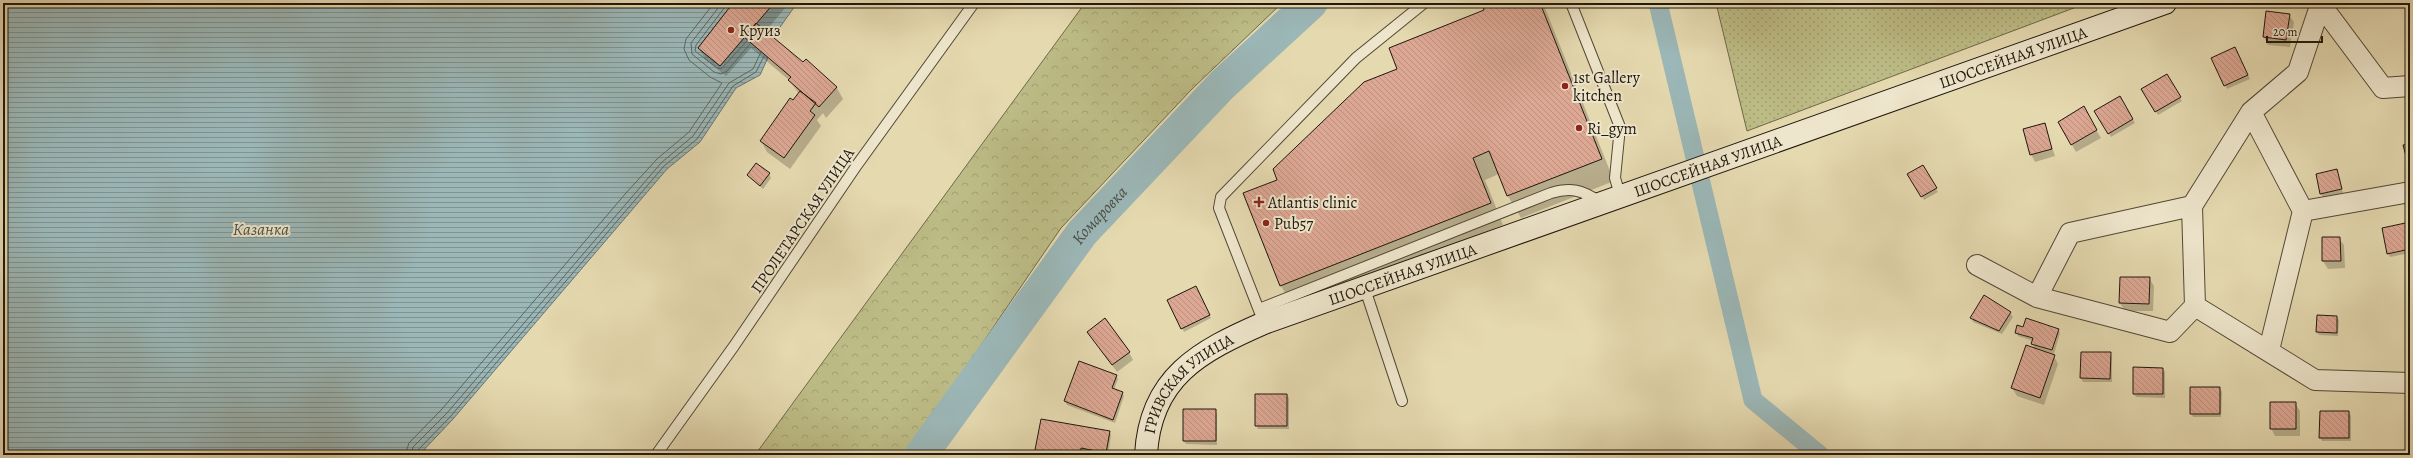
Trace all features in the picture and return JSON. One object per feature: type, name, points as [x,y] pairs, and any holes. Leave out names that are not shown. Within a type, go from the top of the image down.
[{"type":"street","name":"ШОССЕЙНАЯ УЛИЦА","points":[[1258,320],[1364,286],[2165,3]]},
{"type":"street","points":[[2321,4],[2383,88],[2410,86]]},
{"type":"street","points":[[1977,265],[2037,297],[2170,332],[2195,306],[2192,206],[2251,112],[2298,72],[2321,4]]},
{"type":"street","points":[[2251,112],[2303,211],[2269,350]]},
{"type":"street","points":[[2303,211],[2410,192]]},
{"type":"street","points":[[2037,297],[2070,233],[2192,206]]},
{"type":"street","points":[[2195,306],[2269,350],[2315,380],[2410,383]]},
{"type":"street","name":"ГРИВСКАЯ УЛИЦА","points":[[1146,455],[1148,432],[1154,411],[1170,382],[1190,362],[1258,320]]},
{"type":"lane","name":"ПРОЛЕТАРСКАЯ УЛИЦА","points":[[656,455],[734,346],[857,164],[974,3]]},
{"type":"lane","points":[[1424,3],[1356,58],[1221,197],[1219,208],[1258,320],[1551,193],[1573,189],[1610,199],[1615,178],[1620,127],[1571,3]]},
{"type":"lane","points":[[1364,286],[1402,401]]},
{"type":"green space","points":[[1085,3],[1282,3],[1191,90],[1061,228],[906,455],[755,455]]},
{"type":"green space","points":[[1716,3],[2087,3],[1747,131]]},
{"type":"water","name":"Казанка","points":[[3,3],[733,3],[698,48],[720,66],[774,3],[797,3],[771,40],[771,51],[760,75],[736,88],[700,142],[667,169],[453,419],[419,455],[3,455]]},
{"type":"building","name":"Круиз","points":[[733,3],[774,3],[720,66],[698,48]]},
{"type":"building","points":[[1482,3],[1540,3],[1602,159],[1507,196],[1489,151],[1473,158],[1491,203],[1280,286],[1243,193],[1277,180],[1273,169],[1364,82],[1397,69],[1389,48],[1484,10]]},
{"type":"building","points":[[2266,11],[2290,14],[2286,40],[2263,37]]},
{"type":"building","points":[[756,23],[803,62],[806,59],[837,87],[819,107],[788,80],[791,77],[744,37]]},
{"type":"building","points":[[2235,47],[2248,75],[2224,86],[2211,58]]},
{"type":"building","points":[[2167,74],[2181,97],[2155,112],[2141,89]]},
{"type":"building","points":[[800,91],[816,103],[810,111],[815,115],[784,158],[760,141],[790,98],[793,100]]},
{"type":"building","points":[[2120,96],[2133,119],[2108,134],[2094,111]]},
{"type":"building","points":[[2084,106],[2097,130],[2071,145],[2058,122]]},
{"type":"building","points":[[2045,123],[2052,149],[2030,155],[2023,129]]},
{"type":"building","points":[[2410,144],[2410,171],[2403,145]]},
{"type":"building","points":[[756,163],[770,173],[760,186],[747,175]]},
{"type":"building","points":[[1923,165],[1937,188],[1921,197],[1907,174]]},
{"type":"building","points":[[2337,169],[2342,189],[2320,194],[2316,174]]},
{"type":"building","points":[[2410,222],[2410,249],[2387,254],[2382,228]]},
{"type":"building","points":[[2322,237],[2340,237],[2341,261],[2322,261]]},
{"type":"building","points":[[2120,277],[2150,277],[2149,304],[2119,303]]},
{"type":"building","points":[[1196,286],[1210,315],[1181,329],[1167,300]]},
{"type":"building","points":[[1984,295],[2011,312],[1999,331],[1970,318]]},
{"type":"building","points":[[2317,315],[2337,316],[2337,333],[2316,332]]},
{"type":"building","points":[[1105,318],[1130,352],[1112,365],[1087,332]]},
{"type":"building","points":[[2026,318],[2059,329],[2052,350],[2031,344],[2033,338],[2015,333],[2017,325],[2023,327]]},
{"type":"building","points":[[2026,345],[2055,355],[2040,398],[2011,388]]},
{"type":"building","points":[[2081,352],[2111,352],[2110,379],[2080,378]]},
{"type":"building","points":[[1079,361],[1117,375],[1112,388],[1123,392],[1113,420],[1064,401]]},
{"type":"building","points":[[2133,367],[2163,368],[2163,394],[2133,394]]},
{"type":"building","points":[[2190,387],[2220,387],[2220,414],[2190,414]]},
{"type":"building","points":[[1255,394],[1287,394],[1287,426],[1255,426]]},
{"type":"building","points":[[2270,402],[2296,402],[2296,429],[2270,429]]},
{"type":"building","points":[[1183,409],[1216,409],[1216,441],[1183,441]]},
{"type":"building","points":[[2320,411],[2349,411],[2349,438],[2319,438]]},
{"type":"building","points":[[1041,419],[1110,431],[1106,453],[1081,448],[1080,455],[1034,455]]},
{"type":"waterway","name":"Комаровка","points":[[921,455],[1082,233],[1222,85],[1311,3]]},
{"type":"waterway","points":[[1658,3],[1753,400],[1820,455]]},
{"type":"place","name":"Круиз","points":[[731,30]]},
{"type":"place","name":"1st Gallery kitchen","points":[[1565,86]]},
{"type":"place","name":"Ri_gym","points":[[1579,128]]},
{"type":"place","name":"Atlantis clinic","points":[[1259,202]]},
{"type":"place","name":"Pub57","points":[[1266,223]]}]
